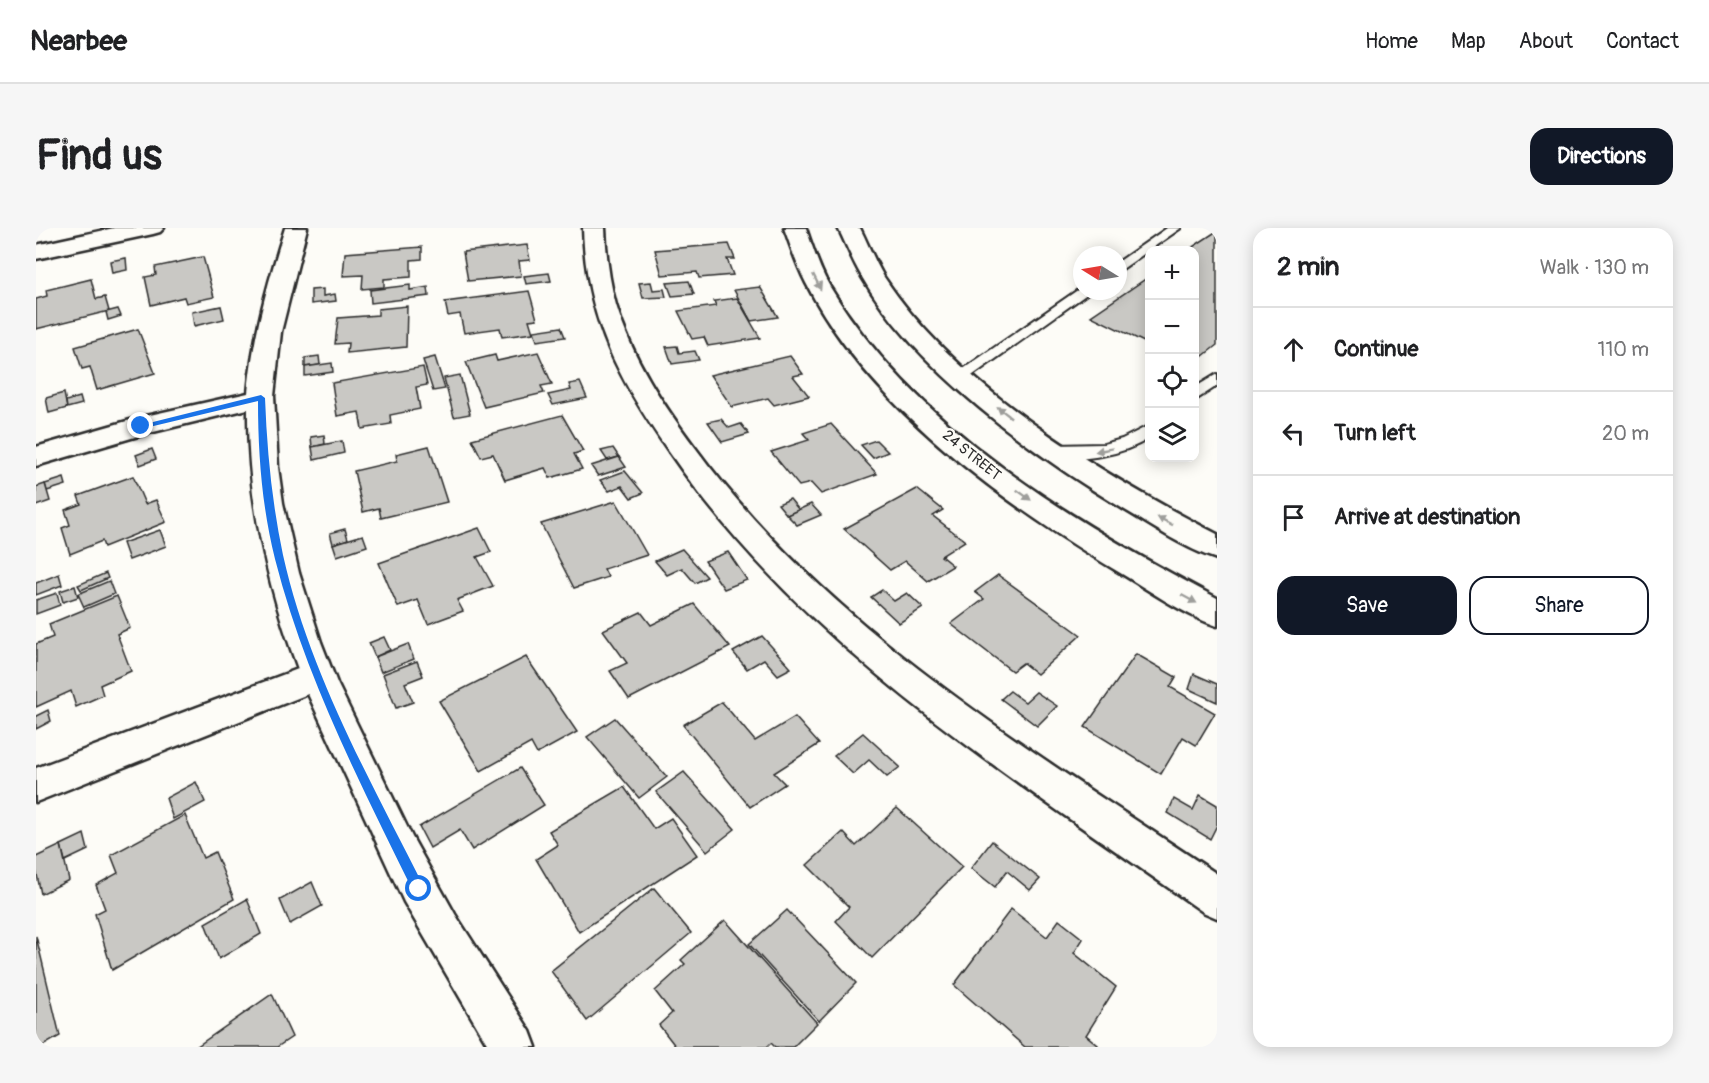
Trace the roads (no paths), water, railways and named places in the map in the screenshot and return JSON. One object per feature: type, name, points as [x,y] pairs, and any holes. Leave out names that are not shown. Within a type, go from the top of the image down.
[{"type":"street","points":[[36,252],[153,228]]},
{"type":"street","points":[[296,228],[267,336],[261,398],[264,457],[279,557],[317,676],[375,801],[419,889],[514,1047]]},
{"type":"street","points":[[594,228],[594,248],[601,298],[621,352],[676,444],[716,497],[766,553],[828,613],[901,677],[1217,898]]},
{"type":"street","name":"24 STREET","points":[[795,228],[819,287],[838,320],[872,362],[940,429],[988,469],[1044,510],[1132,566],[1217,613]]},
{"type":"street","points":[[849,228],[868,270],[888,300],[915,333],[961,377],[1054,451],[1134,504],[1217,548]]},
{"type":"street","points":[[36,457],[141,426],[261,398]]},
{"type":"street","points":[[36,785],[317,676]]},
{"type":"lane","points":[[1127,262],[1175,228]]},
{"type":"lane","points":[[961,377],[1073,299]]},
{"type":"lane","points":[[1199,392],[1217,379]]},
{"type":"lane","points":[[1054,451],[1078,453],[1120,446],[1145,433]]}]
